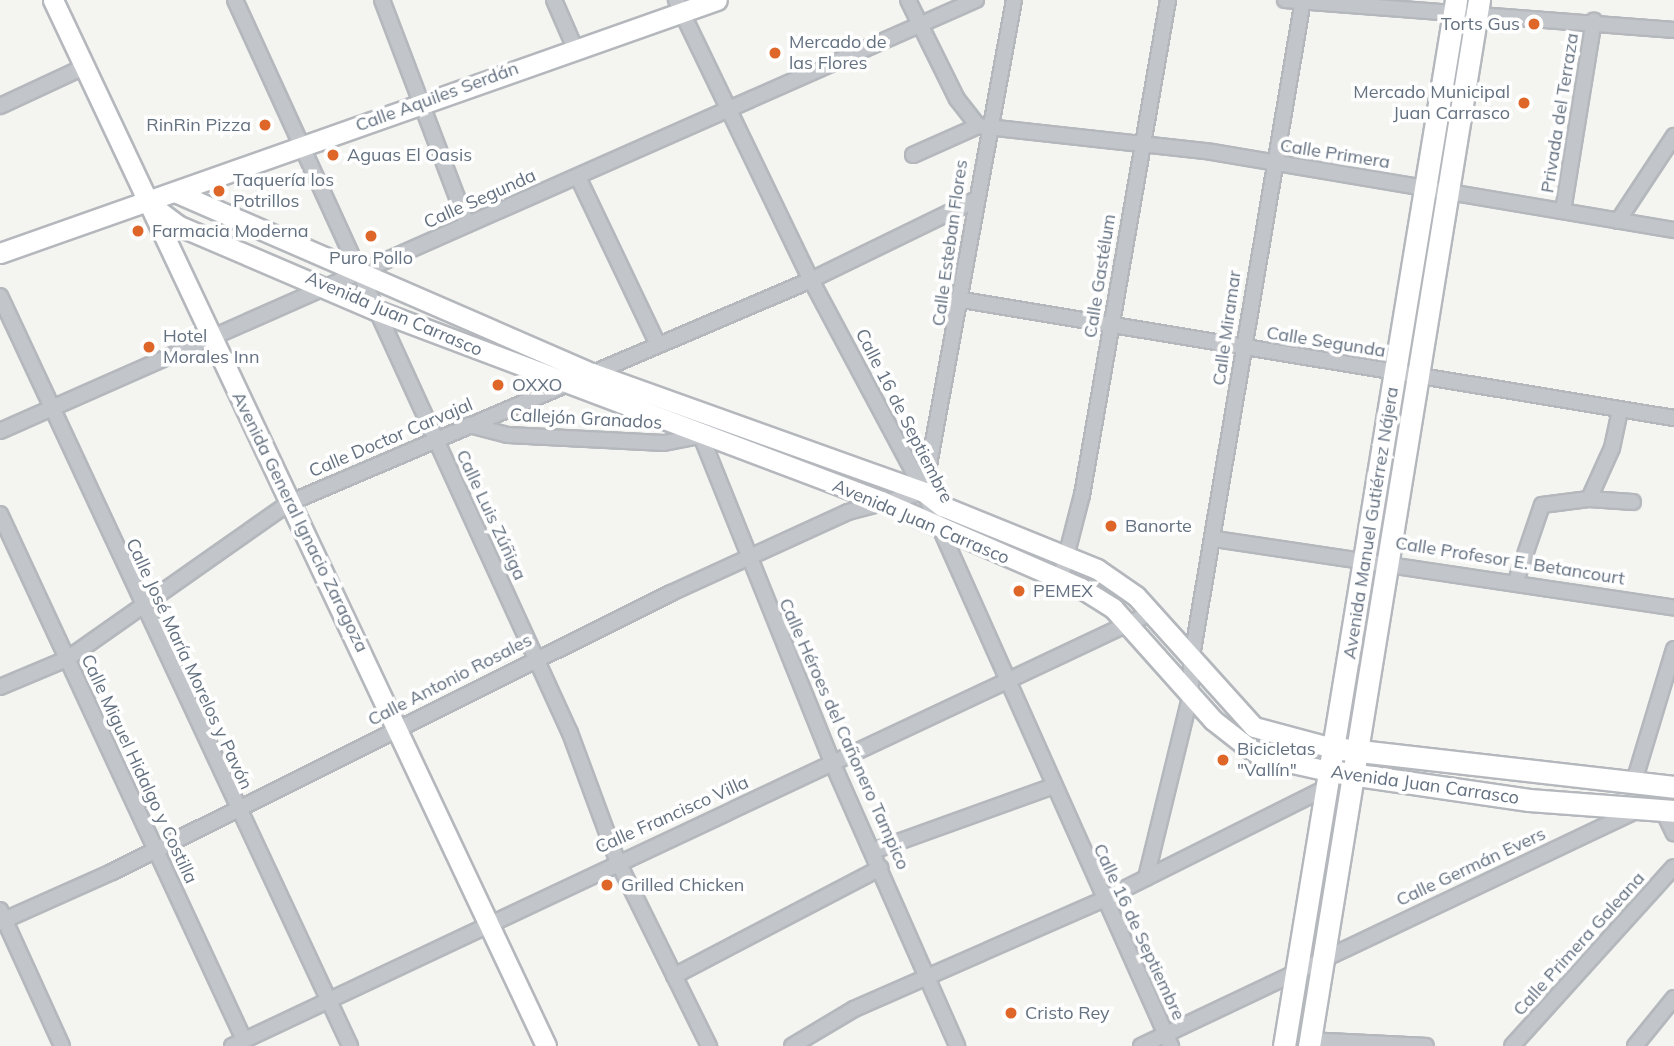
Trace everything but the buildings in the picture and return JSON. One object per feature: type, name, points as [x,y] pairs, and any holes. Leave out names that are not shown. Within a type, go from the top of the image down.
[{"type":"main road","name":"Avenida Manuel Gutiérrez Nájera","points":[[1284,1046],[1455,5]]},
{"type":"main road","name":"Avenida Manuel Gutiérrez Nájera","points":[[1309,1043],[1477,6]]},
{"type":"main road","name":"Avenida Juan Carrasco","points":[[1333,748],[1633,785],[1674,787]]},
{"type":"main road","name":"Avenida Juan Carrasco","points":[[1326,780],[1352,773],[1636,811],[1668,811]]},
{"type":"street","name":"Avenida General Ignacio Zaragoza","points":[[53,0],[289,503],[401,727],[546,1046]]},
{"type":"street","name":"Calle Luis Zúñiga","points":[[235,0],[535,659],[617,860],[709,1046]]},
{"type":"street","points":[[382,0],[467,225]]},
{"type":"street","points":[[554,0],[574,47]]},
{"type":"street","name":"Calle Aquiles Serdán","points":[[0,253],[421,103],[679,7],[717,0]]},
{"type":"street","points":[[908,0],[920,25],[982,127],[913,155]]},
{"type":"street","name":"Calle Segunda","points":[[0,431],[730,111],[976,0]]},
{"type":"street","name":"Calle Esteban Flores","points":[[924,492],[962,300],[982,127],[1014,0]]},
{"type":"street","name":"Calle Gastélum","points":[[1060,580],[1067,557],[1112,329],[1139,142],[1168,0]]},
{"type":"street","points":[[1285,0],[1477,6],[1674,30]]},
{"type":"street","name":"Calle Miramar","points":[[1146,878],[1191,694],[1191,662],[1214,539],[1273,163],[1303,1]]},
{"type":"street","name":"Calle 16 de Septiembre","points":[[679,7],[811,280],[924,492],[1051,787],[1168,1040]]},
{"type":"street","name":"Privada del Terraza","points":[[1563,211],[1594,20]]},
{"type":"street","points":[[0,106],[84,67]]},
{"type":"street","name":"Calle Primera","points":[[982,127],[1139,142],[1674,230]]},
{"type":"street","points":[[1618,221],[1674,136]]},
{"type":"street","points":[[578,177],[658,345]]},
{"type":"street","name":"Avenida Juan Carrasco","points":[[175,192],[243,226],[592,373],[924,492],[942,506],[1111,577],[1151,613],[1191,662],[1254,727],[1333,748]]},
{"type":"street","name":"Calle Doctor Carvajal","points":[[0,687],[67,659],[142,610],[289,503],[811,280],[975,200]]},
{"type":"street","name":"Avenida Juan Carrasco","points":[[147,202],[177,225],[328,286],[378,311],[701,436],[881,501],[941,531],[1099,598],[1131,625],[1213,720],[1261,756],[1326,780]]},
{"type":"street","points":[[235,247],[243,226]]},
{"type":"street","name":"Calle José María Morelos y Pavón","points":[[0,296],[142,610],[350,1046]]},
{"type":"street","name":"Calle Segunda","points":[[962,300],[1112,329],[1419,376]]},
{"type":"street","points":[[470,347],[479,325]]},
{"type":"street","points":[[1419,376],[1674,418]]},
{"type":"street","points":[[1589,499],[1612,448],[1619,411]]},
{"type":"street","points":[[701,436],[708,415]]},
{"type":"street","name":"Callejón Granados","points":[[469,425],[508,435],[664,443],[701,436]]},
{"type":"street","name":"Calle Héroes del Cañonero Tampico","points":[[701,436],[748,562],[832,762],[881,868],[957,1046]]},
{"type":"street","name":"Calle Antonio Rosales","points":[[1,917],[156,848],[234,806],[401,727],[535,659],[881,501],[924,492]]},
{"type":"street","points":[[1516,581],[1542,505],[1589,499],[1633,502]]},
{"type":"street","name":"Calle Miguel Hidalgo y Costilla","points":[[0,514],[156,848],[238,1043]]},
{"type":"street","name":"Calle Profesor E. Betancourt","points":[[1214,539],[1365,557],[1674,608]]},
{"type":"street","name":"Calle Francisco Villa","points":[[238,1043],[329,1003],[617,860],[1007,684],[1151,613]]},
{"type":"street","points":[[1633,785],[1674,649]]},
{"type":"street","points":[[792,1046],[926,975],[1102,900],[1326,780]]},
{"type":"street","points":[[873,851],[1051,787]]},
{"type":"street","name":"Calle Germán Evers","points":[[1296,969],[1323,961],[1636,811]]},
{"type":"street","points":[[1668,811],[1674,834]]},
{"type":"street","name":"Calle Primera Galeana","points":[[1513,1046],[1674,867]]},
{"type":"street","points":[[674,976],[881,868]]},
{"type":"street","points":[[1,917],[62,1046]]},
{"type":"street","points":[[1141,1046],[1168,1040],[1296,969]]},
{"type":"street","points":[[1635,1046],[1674,998]]},
{"type":"street","points":[[1309,1043],[1426,1046]]},
{"type":"place","name":"Torts Gus","points":[[1534,24]]},
{"type":"place","name":"Mercado de las Flores","points":[[775,53]]},
{"type":"place","name":"Mercado Municipal Juan Carrasco","points":[[1524,103]]},
{"type":"place","name":"RinRin Pizza","points":[[265,125]]},
{"type":"place","name":"Aguas El Oasis","points":[[333,155]]},
{"type":"place","name":"Taquería los Potrillos","points":[[219,191]]},
{"type":"place","name":"Farmacia Moderna","points":[[138,231]]},
{"type":"place","name":"Puro Pollo","points":[[371,236]]},
{"type":"place","name":"Hotel Morales Inn","points":[[149,347]]},
{"type":"place","name":"OXXO","points":[[498,385]]},
{"type":"place","name":"Banorte","points":[[1111,526]]},
{"type":"place","name":"PEMEX","points":[[1019,591]]},
{"type":"place","name":"Bicicletas \"Vallín\"","points":[[1223,760]]},
{"type":"place","name":"Grilled Chicken","points":[[607,885]]},
{"type":"place","name":"Cristo Rey","points":[[1011,1013]]}]
